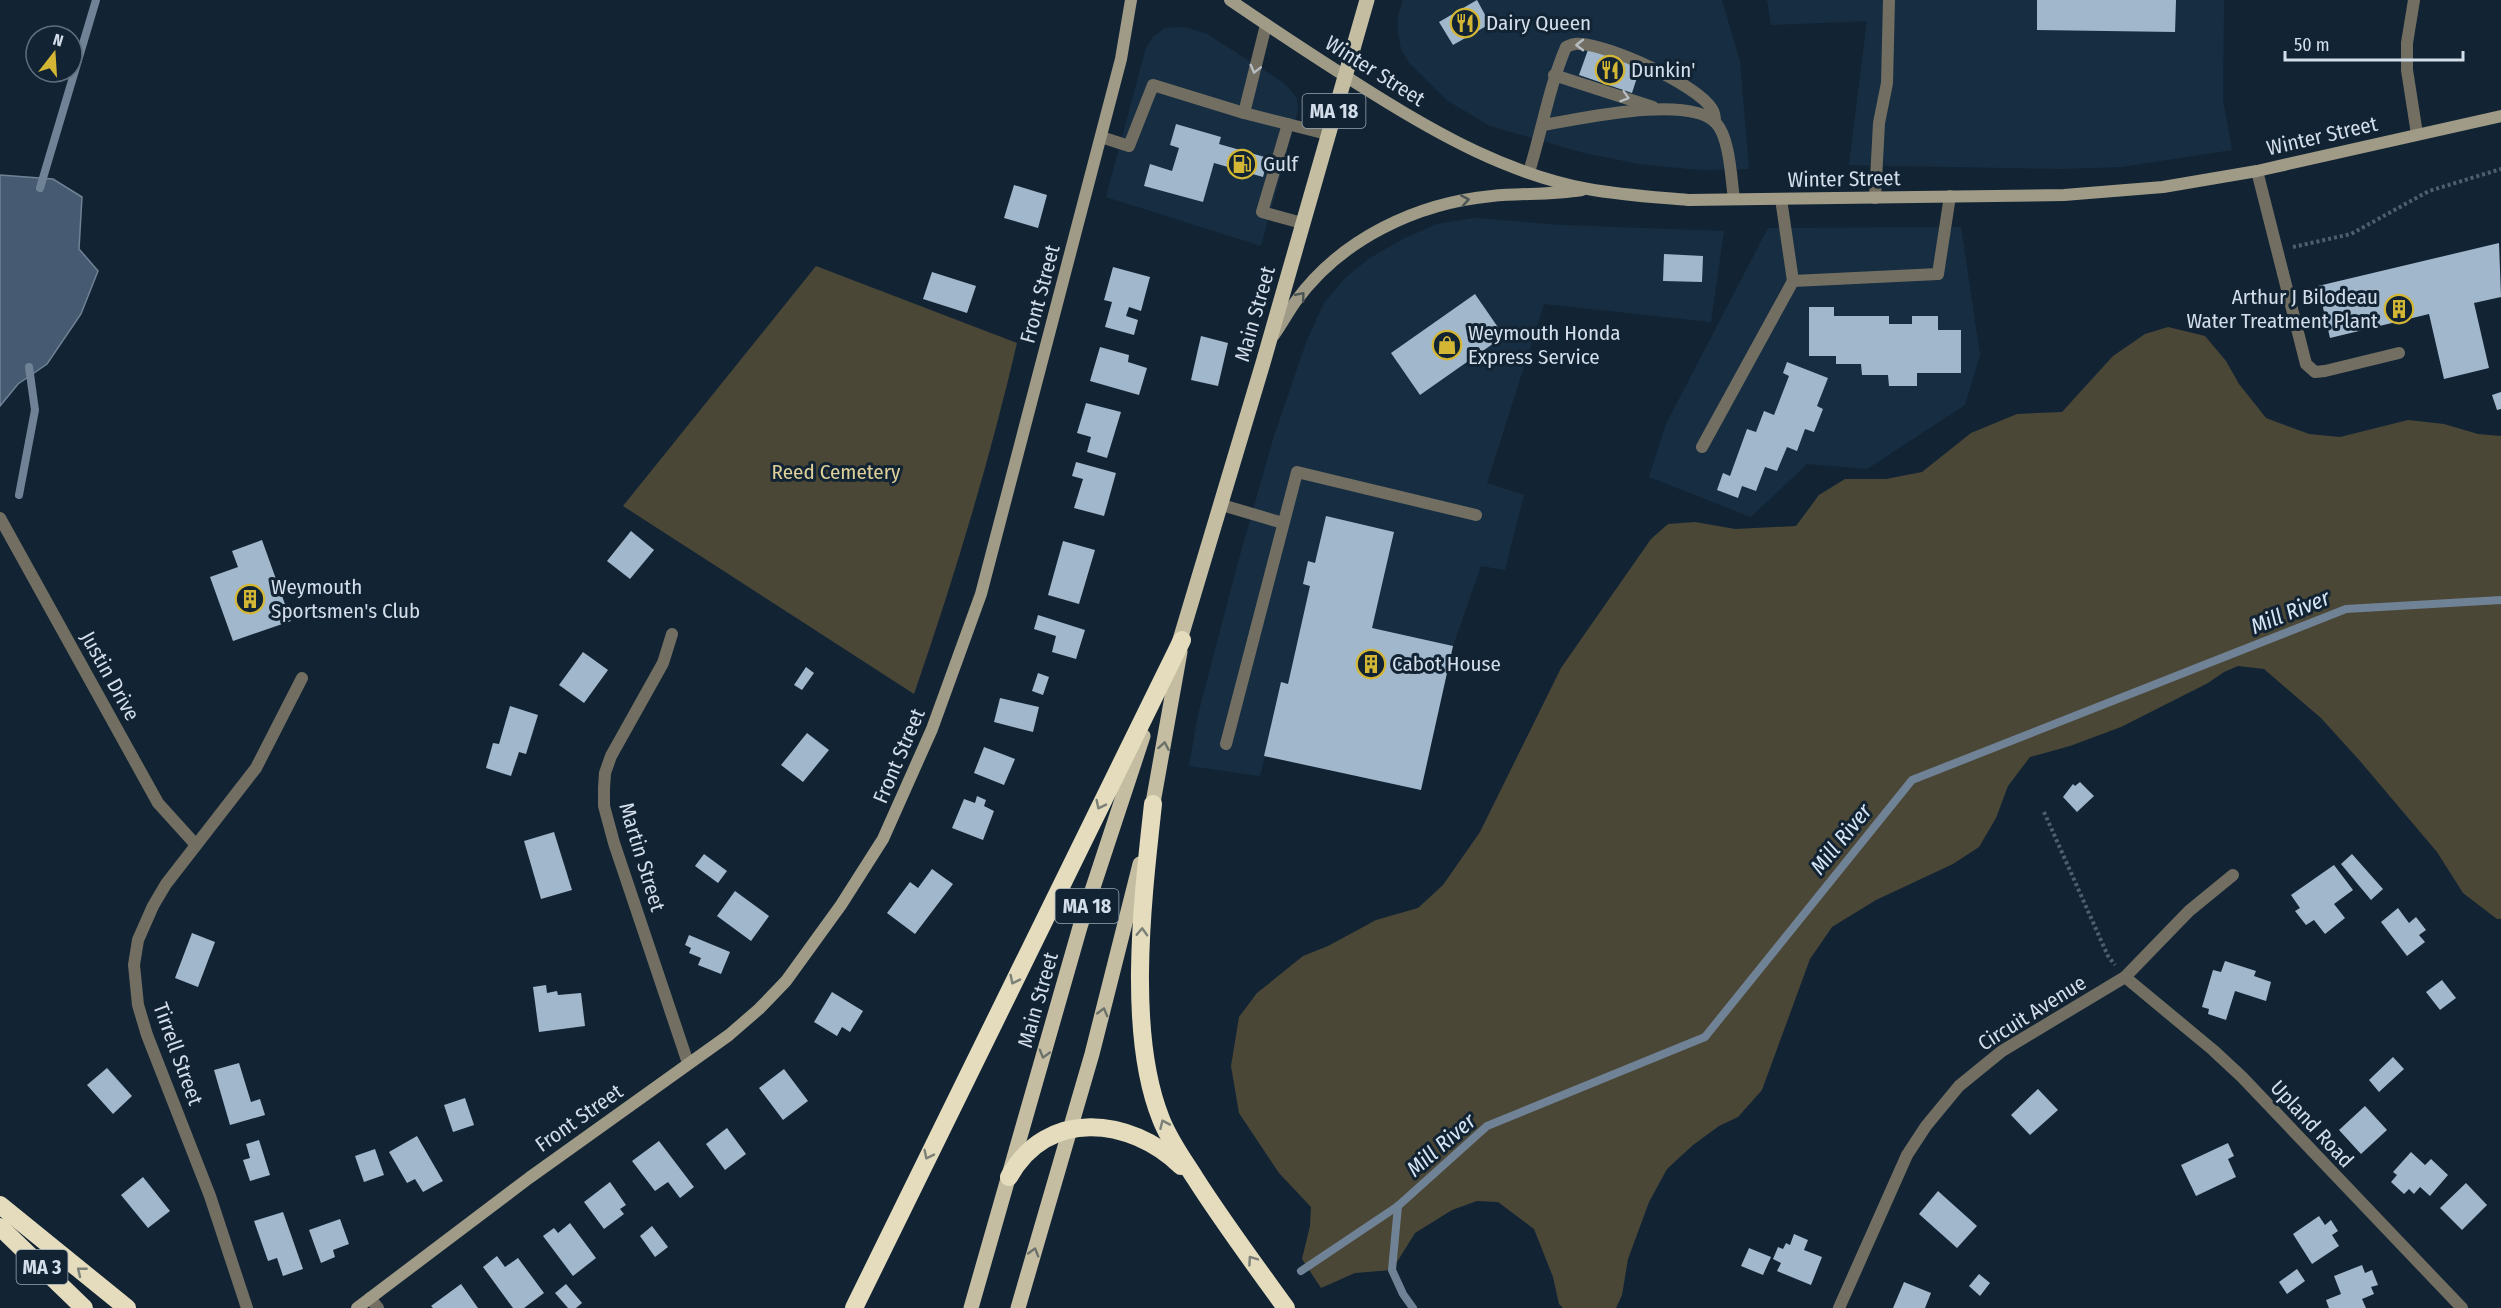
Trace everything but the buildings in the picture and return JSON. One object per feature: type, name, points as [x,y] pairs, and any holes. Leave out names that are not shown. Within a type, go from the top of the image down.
[{"type":"highway","points":[[854,1308],[1182,640]]},
{"type":"highway","points":[[1153,804],[1142,944],[1141,1002],[1145,1060],[1161,1119],[1204,1192],[1286,1308]]},
{"type":"highway","points":[[1010,1178],[1017,1164],[1034,1146],[1057,1132],[1087,1128],[1112,1131],[1151,1144],[1179,1163],[1204,1192]]},
{"type":"highway","points":[[0,1205],[127,1308]]},
{"type":"highway","name":"MA 3","points":[[0,1227],[84,1308]]},
{"type":"main road","name":"Main Street","points":[[971,1308],[1106,843],[1134,760],[1182,640],[1367,0]]},
{"type":"main road","name":"Main Street","points":[[1018,1308],[1125,929],[1153,804],[1182,640]]},
{"type":"street","name":"Front Street","points":[[357,1308],[374,1303],[520,1184],[729,1035],[759,1009],[786,981],[841,905],[883,839],[905,794],[951,679],[981,594],[1121,59],[1131,0]]},
{"type":"street","name":"Winter Street","points":[[1230,0],[1344,76],[1458,144],[1487,158],[1587,189],[1688,200],[2108,192],[2196,182],[2257,171],[2501,116]]},
{"type":"street","points":[[1875,198],[1879,123],[1887,83],[1889,0]]},
{"type":"street","points":[[2415,0],[2407,43],[2407,70],[2417,134]]},
{"type":"street","points":[[1244,112],[1266,25]]},
{"type":"street","points":[[1529,172],[1543,125],[1554,75],[1566,47],[1577,43],[1637,61],[1690,88],[1713,110],[1715,122],[1724,138],[1734,200]]},
{"type":"street","points":[[1554,75],[1656,109],[1696,113],[1715,122]]},
{"type":"street","points":[[1101,137],[1130,146],[1153,85],[1327,134]]},
{"type":"street","points":[[1543,125],[1656,109]]},
{"type":"street","points":[[1288,124],[1262,212],[1302,223]]},
{"type":"street","points":[[2257,171],[2306,364],[2315,372],[2325,371],[2398,354]]},
{"type":"street","points":[[1268,344],[1297,299],[1328,265],[1357,243],[1394,221],[1432,206],[1490,196],[1550,195],[1587,189]]},
{"type":"street","points":[[1793,281],[1938,274],[1950,196]]},
{"type":"street","points":[[1702,447],[1793,281],[1781,199]]},
{"type":"street","points":[[1226,744],[1297,472],[1476,515]]},
{"type":"street","points":[[1222,505],[1283,523]]},
{"type":"street","name":"Justin Drive","points":[[0,518],[158,803],[196,845]]},
{"type":"street","name":"Martin Street","points":[[672,634],[663,663],[611,756],[605,773],[604,797],[614,843],[688,1063]]},
{"type":"street","name":"Tirrell Street","points":[[247,1308],[210,1196],[147,1035],[135,991],[136,953],[145,922],[166,884],[256,768],[302,678]]},
{"type":"street","name":"Circuit Avenue","points":[[1839,1308],[1907,1155],[1926,1126],[1959,1086],[2002,1051],[2125,977],[2189,911],[2233,875]]},
{"type":"street","name":"Upland Road","points":[[2125,977],[2242,1077],[2462,1308]]},
{"type":"path","points":[[2277,250],[2351,234],[2429,190],[2501,169]]},
{"type":"path","points":[[2044,812],[2108,956],[2125,977]]},
{"type":"shaded area","points":[[1403,0],[1722,0],[1740,62],[1749,169],[1700,170],[1639,164],[1584,153],[1490,126],[1448,101],[1409,63],[1401,49],[1398,31],[1398,16]]},
{"type":"shaded area","points":[[1767,0],[2224,0],[2223,100],[2232,150],[2122,167],[2060,169],[1849,165],[1867,21],[1771,25]]},
{"type":"shaded area","points":[[1184,27],[1207,34],[1284,83],[1297,98],[1298,110],[1261,246],[1106,197],[1146,48],[1153,37],[1165,28]]},
{"type":"shaded area","points":[[0,175],[53,179],[82,197],[79,249],[98,271],[81,314],[47,364],[18,384],[0,406]]},
{"type":"shaded area","points":[[1474,218],[1560,225],[1724,231],[1711,322],[1544,304],[1487,483],[1524,495],[1505,570],[1481,566],[1453,646],[1421,790],[1265,756],[1260,776],[1189,766],[1198,715],[1274,436],[1307,340],[1324,303],[1346,277],[1370,258],[1403,239],[1437,224]]},
{"type":"shaded area","points":[[1961,227],[1980,355],[1965,405],[1867,469],[1807,464],[1751,517],[1649,477],[1666,424],[1768,228]]},
{"type":"green space","name":"Reed Cemetery","points":[[816,266],[1017,343],[970,520],[914,694],[623,506]]},
{"type":"green space","points":[[2168,327],[2205,336],[2226,361],[2239,384],[2266,418],[2309,434],[2340,437],[2408,420],[2444,424],[2478,434],[2501,436],[2501,919],[2497,919],[2463,893],[2437,852],[2321,718],[2264,669],[2238,666],[2121,727],[2070,746],[2030,757],[2008,786],[1996,818],[1979,847],[1953,864],[1876,900],[1832,927],[1810,959],[1762,1090],[1738,1117],[1719,1126],[1693,1145],[1667,1169],[1649,1202],[1628,1259],[1622,1295],[1616,1308],[1563,1308],[1559,1304],[1553,1277],[1534,1229],[1498,1202],[1477,1201],[1452,1210],[1415,1233],[1392,1270],[1355,1273],[1321,1288],[1302,1259],[1310,1226],[1311,1207],[1279,1173],[1239,1113],[1231,1066],[1239,1017],[1257,993],[1303,956],[1328,946],[1376,920],[1418,908],[1443,885],[1480,832],[1561,668],[1651,539],[1668,524],[1695,522],[1735,529],[1796,526],[1819,495],[1845,479],[1886,479],[1922,472],[1971,433],[2017,414],[2062,412],[2113,356],[2145,334]]},
{"type":"waterway","points":[[40,188],[96,0]]},
{"type":"waterway","points":[[19,495],[35,410],[29,367]]},
{"type":"waterway","name":"Mill River","points":[[1301,1271],[1398,1206],[1487,1126],[1705,1037],[1912,780],[2346,609],[2501,600]]},
{"type":"waterway","points":[[1398,1206],[1392,1270],[1403,1294],[1413,1308]]},
{"type":"place","name":"Dairy Queen","points":[[1465,23]]},
{"type":"place","name":"Dunkin'","points":[[1610,70]]},
{"type":"place","name":"Gulf","points":[[1242,164]]},
{"type":"place","name":"Arthur J Bilodeau Water Treatment Plant","points":[[2399,309]]},
{"type":"place","name":"Weymouth Honda Express Service","points":[[1447,345]]},
{"type":"place","name":"Weymouth Sportsmen's Club","points":[[250,599]]},
{"type":"place","name":"Cabot House","points":[[1371,664]]}]
